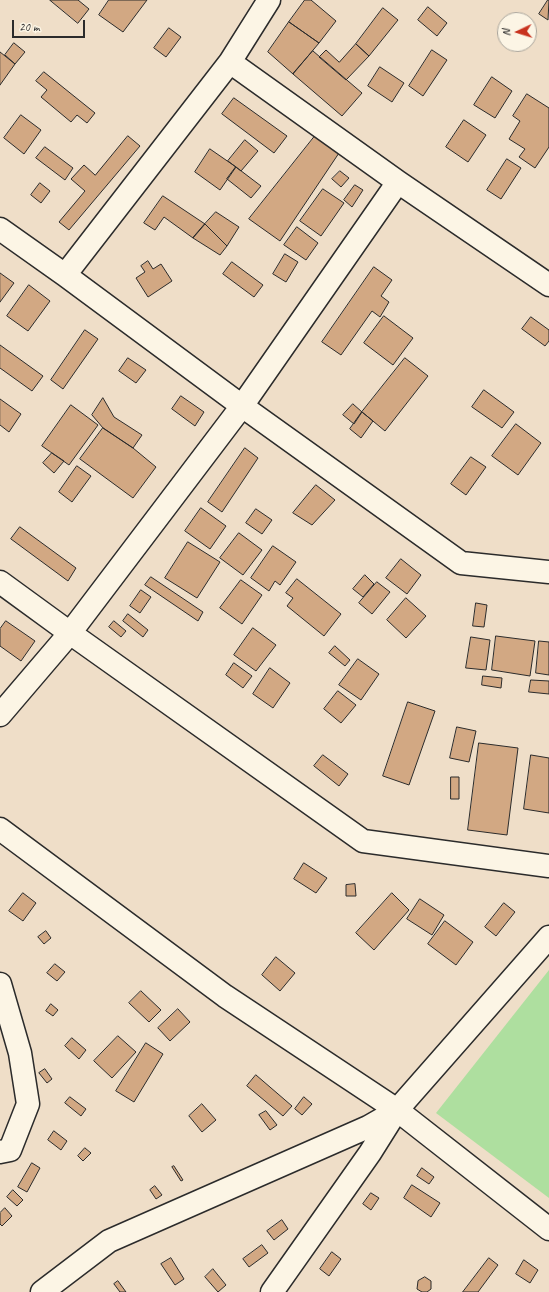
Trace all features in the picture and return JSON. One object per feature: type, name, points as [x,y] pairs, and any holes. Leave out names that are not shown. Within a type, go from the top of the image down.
[{"type":"street","points":[[65,275],[230,62],[269,0]]},
{"type":"street","points":[[230,62],[398,182],[549,285]]},
{"type":"street","points":[[0,715],[70,633],[242,406],[398,182]]},
{"type":"street","points":[[0,229],[65,275],[242,406],[461,563],[549,572]]},
{"type":"street","points":[[0,582],[363,841],[549,866]]},
{"type":"street","points":[[0,829],[225,996],[397,1110],[549,1229]]},
{"type":"street","points":[[272,1292],[370,1153],[397,1110],[549,937]]},
{"type":"street","points":[[0,984],[20,1053],[28,1104],[10,1150],[0,1152]]},
{"type":"street","points":[[42,1292],[108,1241],[368,1126],[397,1110]]},
{"type":"green space","points":[[549,970],[549,1198],[436,1113]]},
{"type":"building","points":[[50,0],[78,0],[89,9],[78,23]]},
{"type":"building","points":[[109,0],[147,0],[123,32],[99,15]]},
{"type":"building","points":[[305,0],[311,0],[336,21],[319,43],[289,22]]},
{"type":"building","points":[[549,0],[548,20],[539,14]]},
{"type":"building","points":[[428,7],[447,23],[437,36],[418,20]]},
{"type":"building","points":[[383,8],[398,20],[369,56],[356,44]]},
{"type":"building","points":[[289,22],[319,43],[293,74],[268,52]]},
{"type":"building","points":[[169,28],[181,37],[166,57],[154,48]]},
{"type":"building","points":[[14,43],[25,52],[15,64],[5,55]]},
{"type":"building","points":[[356,44],[369,56],[346,80],[319,57],[326,50],[339,62]]},
{"type":"building","points":[[432,50],[447,60],[423,96],[409,86]]},
{"type":"building","points":[[313,51],[362,93],[342,116],[293,74]]},
{"type":"building","points":[[0,52],[15,64],[0,85]]},
{"type":"building","points":[[380,67],[404,83],[392,102],[368,86]]},
{"type":"building","points":[[44,72],[95,113],[87,123],[77,115],[71,122],[41,97],[47,90],[36,81]]},
{"type":"building","points":[[492,77],[512,91],[495,118],[474,105]]},
{"type":"building","points":[[527,94],[549,108],[549,147],[535,168],[519,157],[525,149],[509,139],[520,121],[513,116]]},
{"type":"building","points":[[234,98],[287,136],[274,153],[222,114]]},
{"type":"building","points":[[21,115],[41,130],[24,154],[4,138]]},
{"type":"building","points":[[464,120],[486,135],[468,162],[446,147]]},
{"type":"building","points":[[319,131],[341,150],[280,241],[249,219]]},
{"type":"building","points":[[128,136],[140,146],[69,230],[59,222],[85,191],[71,179],[84,165],[95,175]]},
{"type":"building","points":[[245,140],[258,151],[241,171],[228,161]]},
{"type":"building","points":[[45,147],[73,168],[65,180],[36,158]]},
{"type":"building","points":[[210,149],[236,167],[220,190],[195,172]]},
{"type":"building","points":[[507,159],[521,168],[501,199],[487,190]]},
{"type":"building","points":[[236,167],[261,186],[251,198],[227,179]]},
{"type":"building","points":[[340,171],[349,178],[341,187],[332,179]]},
{"type":"building","points":[[40,183],[50,191],[41,203],[31,195]]},
{"type":"building","points":[[355,185],[363,190],[352,207],[344,200]]},
{"type":"building","points":[[323,189],[344,203],[321,236],[300,221]]},
{"type":"building","points":[[163,196],[205,224],[193,238],[164,217],[155,230],[144,223]]},
{"type":"building","points":[[216,212],[239,227],[227,246],[205,224]]},
{"type":"building","points":[[205,224],[227,246],[220,255],[193,238]]},
{"type":"building","points":[[297,227],[318,243],[306,260],[284,245]]},
{"type":"building","points":[[285,254],[298,262],[286,282],[273,274]]},
{"type":"building","points":[[148,261],[153,269],[161,264],[172,281],[148,297],[136,278],[145,272],[141,266]]},
{"type":"building","points":[[232,262],[263,285],[254,297],[223,274]]},
{"type":"building","points":[[374,267],[392,280],[381,296],[389,302],[380,317],[372,311],[341,355],[322,342]]},
{"type":"building","points":[[0,273],[14,283],[0,302]]},
{"type":"building","points":[[29,285],[50,301],[28,331],[7,316]]},
{"type":"building","points":[[384,316],[413,338],[393,365],[364,343]]},
{"type":"building","points":[[531,317],[549,330],[549,341],[545,346],[522,329]]},
{"type":"building","points":[[85,330],[98,339],[63,389],[51,380]]},
{"type":"building","points":[[0,345],[43,376],[32,391],[0,368]]},
{"type":"building","points":[[128,358],[146,370],[136,383],[119,371]]},
{"type":"building","points":[[405,358],[428,376],[385,431],[362,412]]},
{"type":"building","points":[[484,390],[514,412],[502,428],[472,407]]},
{"type":"building","points":[[181,396],[204,412],[195,426],[172,409]]},
{"type":"building","points":[[103,398],[114,417],[142,435],[133,448],[103,428],[92,415]]},
{"type":"building","points":[[0,399],[21,414],[9,432],[0,425]]},
{"type":"building","points":[[353,404],[362,412],[354,424],[343,415]]},
{"type":"building","points":[[71,405],[98,425],[69,465],[42,446]]},
{"type":"building","points":[[362,412],[373,421],[361,438],[350,429]]},
{"type":"building","points":[[516,424],[541,443],[518,475],[492,456]]},
{"type":"building","points":[[103,428],[133,448],[156,467],[133,498],[80,459]]},
{"type":"building","points":[[245,448],[258,458],[222,512],[208,502]]},
{"type":"building","points":[[52,453],[64,461],[54,473],[43,463]]},
{"type":"building","points":[[471,457],[486,467],[466,495],[451,484]]},
{"type":"building","points":[[77,466],[91,476],[72,502],[59,492]]},
{"type":"building","points":[[316,485],[335,500],[312,525],[293,513]]},
{"type":"building","points":[[201,508],[226,526],[210,549],[185,531]]},
{"type":"building","points":[[256,509],[272,520],[262,534],[246,523]]},
{"type":"building","points":[[20,527],[76,568],[68,581],[11,539]]},
{"type":"building","points":[[239,533],[262,550],[243,575],[220,558]]},
{"type":"building","points":[[188,542],[220,562],[197,598],[165,578]]},
{"type":"building","points":[[273,546],[296,562],[280,585],[275,581],[269,591],[251,578]]},
{"type":"building","points":[[401,559],[421,575],[407,594],[386,578]]},
{"type":"building","points":[[365,575],[374,584],[363,597],[353,589]]},
{"type":"building","points":[[151,577],[203,612],[198,621],[145,585]]},
{"type":"building","points":[[297,579],[341,614],[324,636],[287,606],[293,598],[286,593]]},
{"type":"building","points":[[241,580],[262,595],[242,624],[220,608]]},
{"type":"building","points":[[377,582],[390,592],[372,614],[359,603]]},
{"type":"building","points":[[141,590],[151,597],[140,613],[130,606]]},
{"type":"building","points":[[406,598],[426,616],[406,638],[387,620]]},
{"type":"building","points":[[476,603],[487,605],[484,627],[473,626]]},
{"type":"building","points":[[128,614],[148,630],[143,637],[123,621]]},
{"type":"building","points":[[6,621],[35,641],[21,661],[0,646],[0,629]]},
{"type":"building","points":[[114,621],[126,631],[121,637],[109,627]]},
{"type":"building","points":[[253,628],[276,645],[256,671],[234,655]]},
{"type":"building","points":[[496,636],[535,641],[530,676],[492,670]]},
{"type":"building","points":[[471,637],[490,640],[486,670],[466,668]]},
{"type":"building","points":[[539,641],[549,642],[549,675],[536,673]]},
{"type":"building","points":[[335,646],[350,660],[345,666],[329,653]]},
{"type":"building","points":[[358,659],[379,674],[361,700],[339,685]]},
{"type":"building","points":[[234,663],[252,676],[243,688],[226,675]]},
{"type":"building","points":[[270,668],[290,683],[273,708],[253,694]]},
{"type":"building","points":[[483,676],[502,678],[501,688],[482,685]]},
{"type":"building","points":[[531,680],[549,681],[549,694],[529,692]]},
{"type":"building","points":[[338,691],[356,705],[341,723],[324,709]]},
{"type":"building","points":[[408,702],[435,711],[409,785],[383,776]]},
{"type":"building","points":[[457,727],[476,731],[469,762],[450,758]]},
{"type":"building","points":[[479,743],[518,748],[507,835],[468,830]]},
{"type":"building","points":[[323,755],[348,774],[339,786],[314,766]]},
{"type":"building","points":[[531,755],[549,758],[549,813],[524,809]]},
{"type":"building","points":[[451,777],[459,777],[459,799],[451,799]]},
{"type":"building","points":[[304,863],[327,878],[316,893],[294,879]]},
{"type":"building","points":[[355,884],[356,896],[346,896],[346,885]]},
{"type":"building","points":[[23,893],[36,903],[23,921],[9,911]]},
{"type":"building","points":[[392,893],[409,910],[374,950],[356,933]]},
{"type":"building","points":[[420,899],[444,915],[432,935],[407,919]]},
{"type":"building","points":[[504,903],[515,912],[496,936],[485,927]]},
{"type":"building","points":[[445,921],[473,942],[456,965],[428,944]]},
{"type":"building","points":[[46,931],[51,938],[44,944],[38,937]]},
{"type":"building","points":[[276,957],[295,973],[280,991],[262,975]]},
{"type":"building","points":[[55,964],[65,972],[57,981],[47,973]]},
{"type":"building","points":[[141,991],[161,1010],[149,1022],[129,1003]]},
{"type":"building","points":[[51,1004],[58,1010],[53,1016],[46,1011]]},
{"type":"building","points":[[178,1009],[190,1022],[170,1041],[158,1028]]},
{"type":"building","points":[[118,1036],[136,1052],[112,1078],[94,1061]]},
{"type":"building","points":[[72,1038],[86,1050],[79,1059],[65,1046]]},
{"type":"building","points":[[146,1043],[163,1054],[134,1102],[116,1091]]},
{"type":"building","points":[[45,1069],[52,1079],[47,1083],[39,1073]]},
{"type":"building","points":[[256,1075],[292,1106],[283,1116],[247,1086]]},
{"type":"building","points":[[70,1097],[86,1109],[81,1116],[65,1103]]},
{"type":"building","points":[[304,1097],[312,1104],[302,1115],[295,1109]]},
{"type":"building","points":[[202,1104],[216,1120],[202,1132],[189,1116]]},
{"type":"building","points":[[266,1111],[277,1125],[270,1130],[259,1115]]},
{"type":"building","points":[[54,1131],[67,1141],[61,1150],[48,1140]]},
{"type":"building","points":[[85,1148],[91,1153],[83,1161],[78,1156]]},
{"type":"building","points":[[32,1163],[40,1168],[27,1192],[18,1187]]},
{"type":"building","points":[[174,1166],[183,1180],[181,1181],[172,1167]]},
{"type":"building","points":[[422,1168],[434,1177],[429,1184],[417,1176]]},
{"type":"building","points":[[412,1185],[440,1203],[431,1217],[404,1198]]},
{"type":"building","points":[[155,1186],[162,1195],[156,1199],[150,1190]]},
{"type":"building","points":[[13,1190],[23,1200],[17,1206],[7,1197]]},
{"type":"building","points":[[371,1193],[379,1198],[371,1210],[363,1204]]},
{"type":"building","points":[[5,1208],[12,1216],[2,1226],[0,1224],[0,1213]]},
{"type":"building","points":[[282,1220],[288,1229],[274,1240],[267,1231]]},
{"type":"building","points":[[262,1245],[268,1253],[249,1267],[243,1259]]},
{"type":"building","points":[[332,1252],[341,1259],[329,1276],[320,1269]]},
{"type":"building","points":[[171,1258],[184,1279],[175,1285],[161,1264]]},
{"type":"building","points":[[489,1258],[498,1265],[478,1292],[463,1292]]},
{"type":"building","points":[[524,1260],[538,1270],[530,1283],[516,1274]]},
{"type":"building","points":[[213,1269],[226,1285],[218,1292],[205,1277]]},
{"type":"building","points":[[425,1277],[431,1281],[431,1289],[427,1292],[422,1292],[417,1289],[418,1281]]},
{"type":"building","points":[[118,1281],[126,1292],[120,1292],[114,1284]]}]
